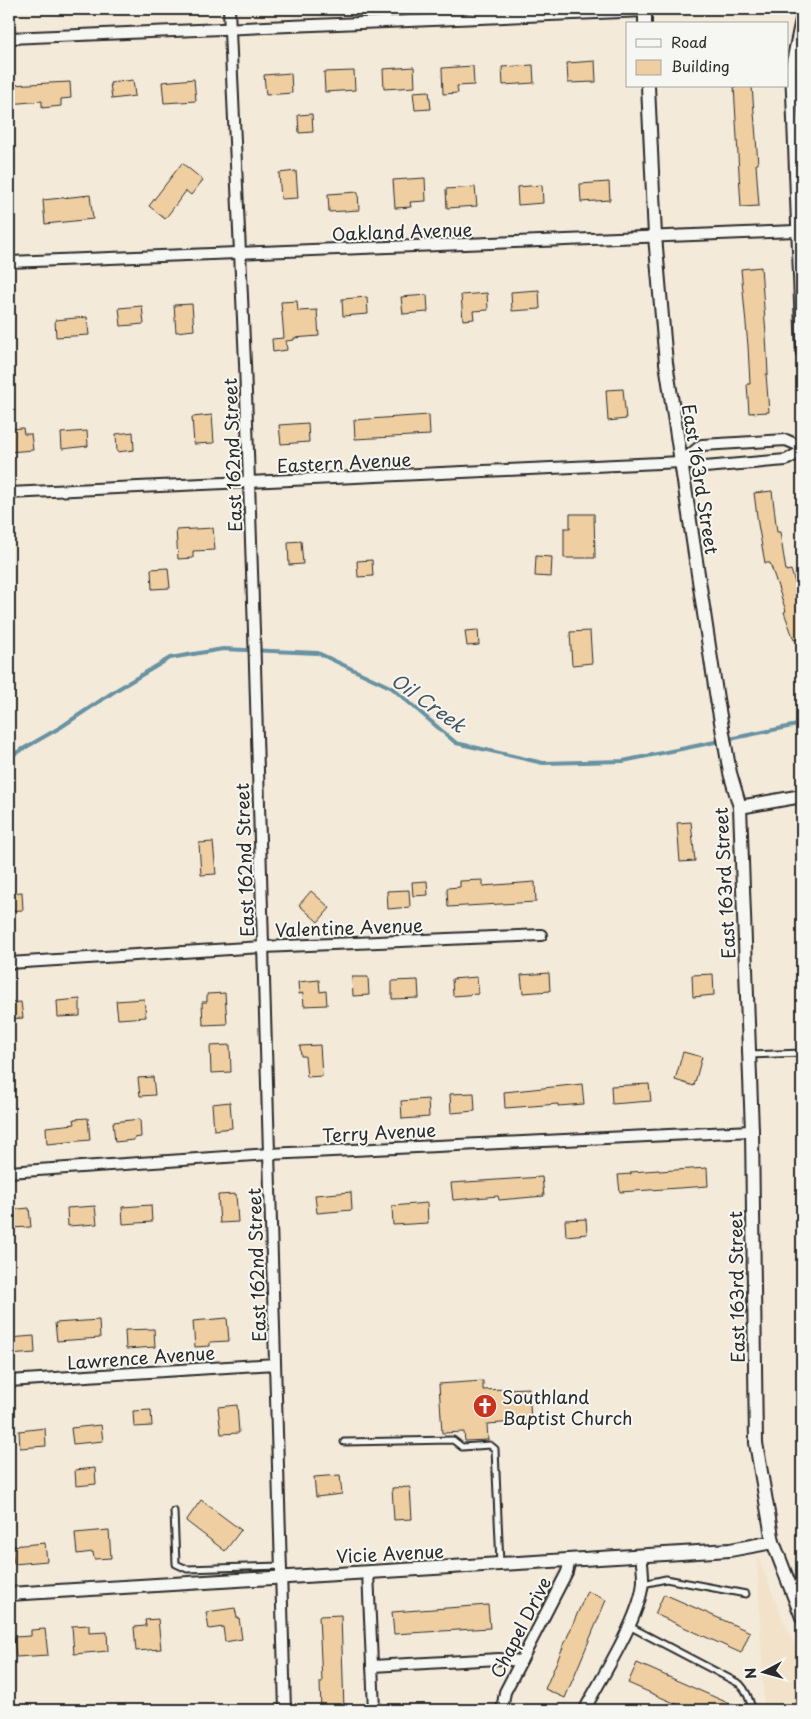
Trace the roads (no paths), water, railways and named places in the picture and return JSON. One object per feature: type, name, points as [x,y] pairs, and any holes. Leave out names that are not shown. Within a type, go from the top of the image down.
[{"type":"street","name":"East 162nd Street","points":[[229,9],[256,678],[285,1710]]},
{"type":"street","points":[[9,38],[230,28],[645,15]]},
{"type":"street","points":[[802,15],[791,67],[802,354]]},
{"type":"street","name":"East 163rd Street","points":[[648,88],[655,236],[666,363],[716,699],[730,773],[740,807],[752,1131],[756,1443],[773,1542],[802,1616]]},
{"type":"street","name":"Oakland Avenue","points":[[9,262],[796,232]]},
{"type":"street","points":[[681,462],[702,445],[786,440],[802,447]]},
{"type":"street","name":"Eastern Avenue","points":[[9,493],[681,462],[705,467],[786,460],[802,452]]},
{"type":"street","points":[[740,807],[802,796]]},
{"type":"street","name":"Valentine Avenue","points":[[9,963],[263,947],[541,935]]},
{"type":"street","name":"Terry Avenue","points":[[9,1172],[269,1154],[752,1131]]},
{"type":"street","name":"Lawrence Avenue","points":[[9,1381],[275,1364]]},
{"type":"street","name":"Vicie Avenue","points":[[9,1594],[281,1572],[368,1572],[730,1550],[773,1542]]},
{"type":"street","points":[[586,1710],[629,1626],[639,1600],[642,1584],[641,1556]]},
{"type":"street","name":"Chapel Drive","points":[[502,1710],[505,1692],[567,1572],[570,1560]]},
{"type":"street","points":[[368,1572],[374,1710]]},
{"type":"street","points":[[372,1666],[499,1659],[521,1661]]},
{"type":"lane","points":[[749,1055],[802,1053]]},
{"type":"lane","points":[[344,1442],[453,1440],[462,1447],[490,1445],[494,1450],[500,1564]]},
{"type":"lane","points":[[174,1512],[176,1564],[187,1569],[281,1572]]},
{"type":"lane","points":[[642,1584],[666,1579],[746,1594]]},
{"type":"lane","points":[[629,1626],[740,1684],[745,1689],[752,1710]]},
{"type":"waterway","name":"Oil Creek","points":[[9,757],[61,727],[118,689],[170,658],[223,649],[318,653],[392,688],[456,743],[543,763],[623,761],[802,724]]},
{"type":"place","name":"Southland Baptist Church","points":[[485,1406]]}]
